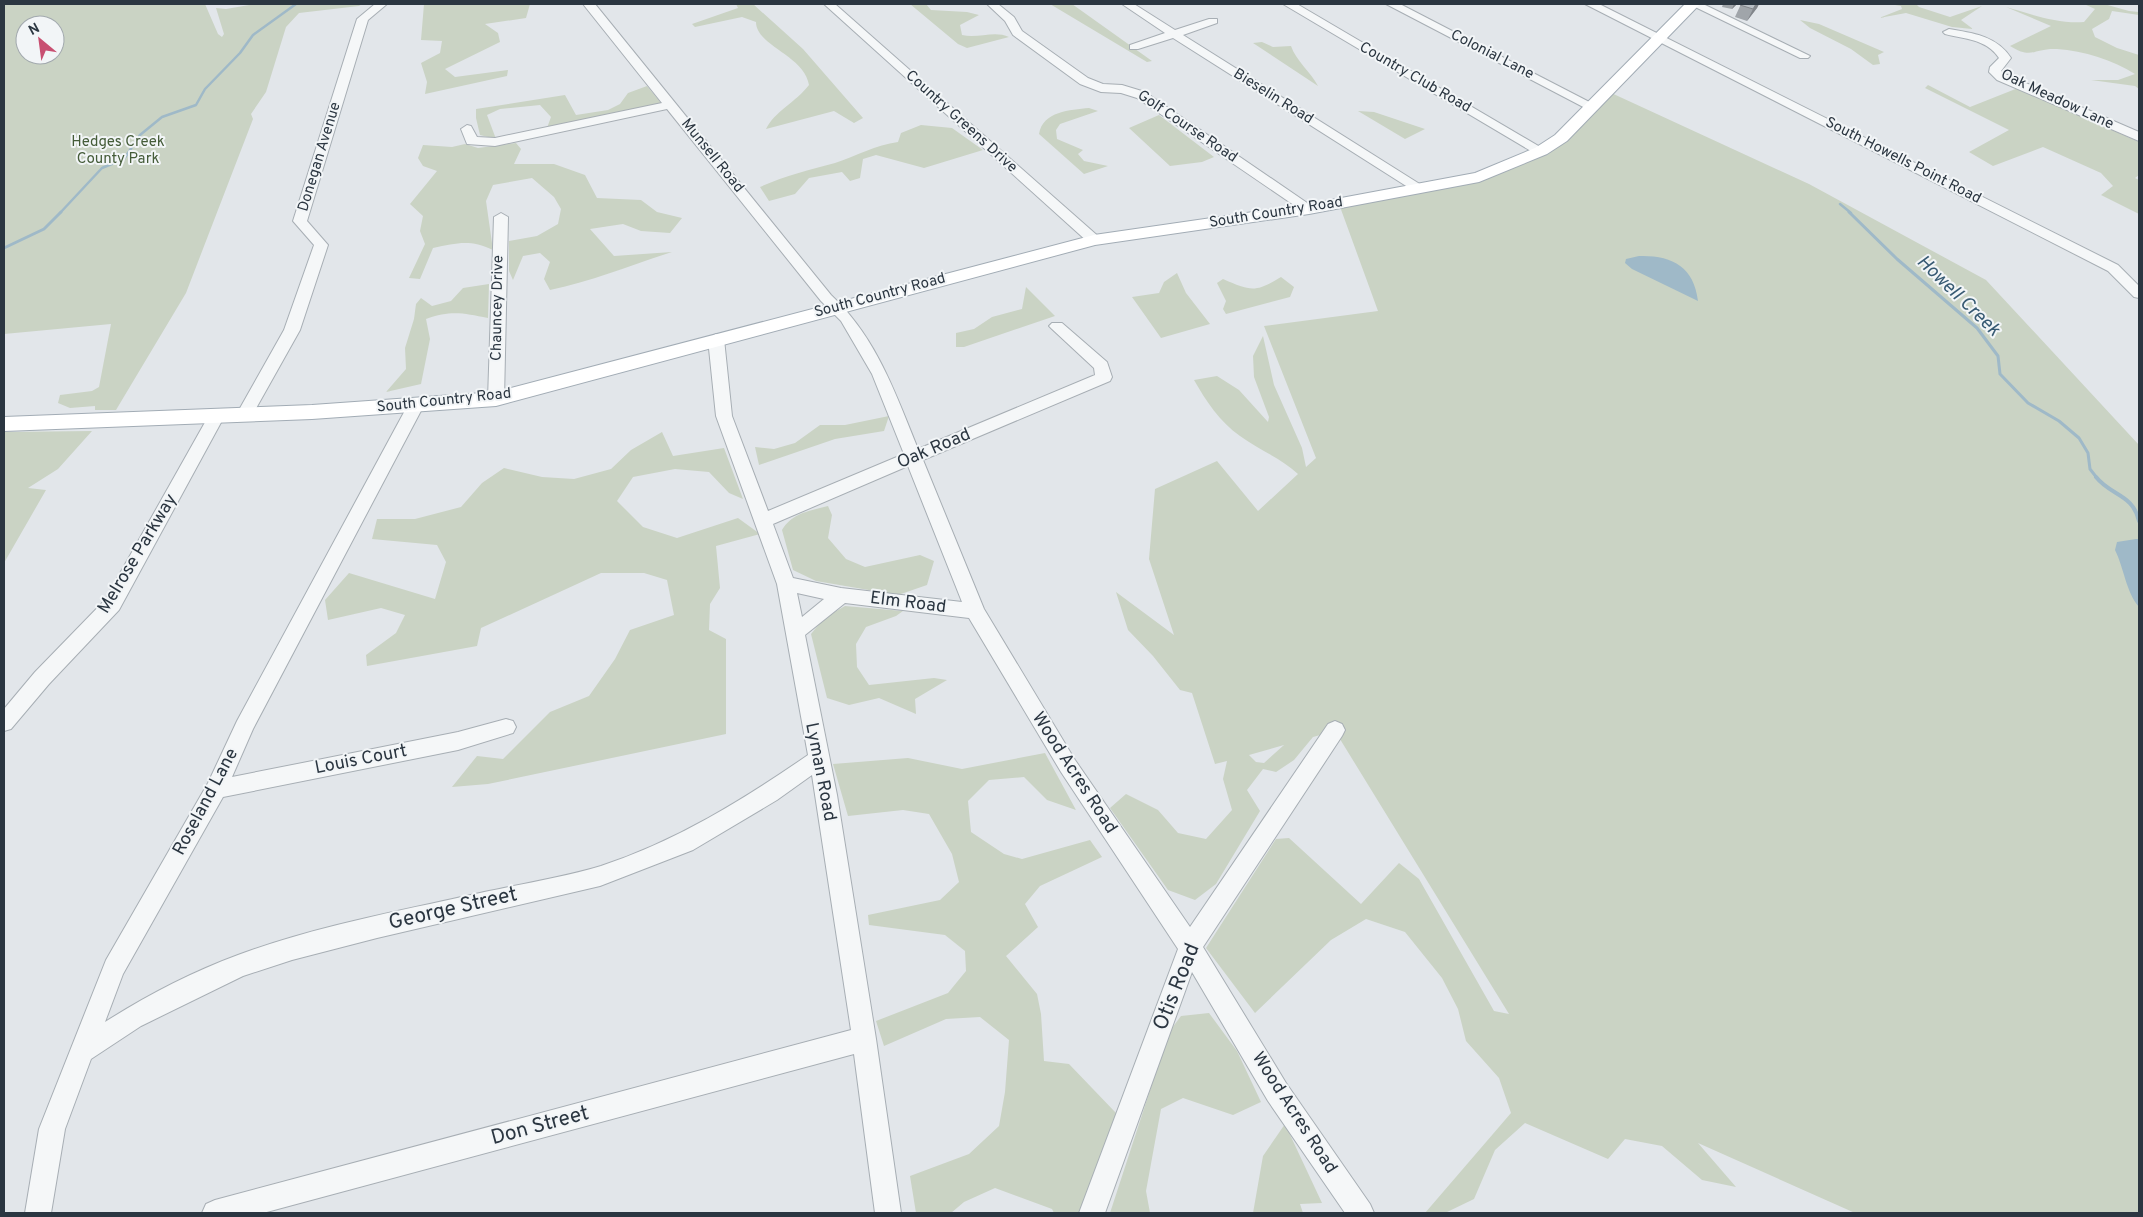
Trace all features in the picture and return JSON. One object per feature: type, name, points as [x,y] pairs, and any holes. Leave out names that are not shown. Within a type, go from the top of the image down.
[{"type":"main road","name":"South Country Road","points":[[4,424],[243,417],[496,399],[602,372],[836,307],[1094,240],[1309,209],[1479,177],[1541,151],[1561,138],[1694,4]]},
{"type":"street","name":"Donegan Avenue","points":[[243,417],[292,330],[320,245],[300,221],[363,20],[381,4]]},
{"type":"street","name":"Munsell Road","points":[[590,4],[826,298],[836,307]]},
{"type":"street","name":"Country Greens Drive","points":[[829,4],[1094,240]]},
{"type":"street","name":"Golf Course Road","points":[[992,4],[1010,19],[1017,32],[1084,81],[1101,88],[1132,90],[1141,95],[1309,209]]},
{"type":"street","name":"Bieselin Road","points":[[1127,4],[1419,188]]},
{"type":"street","name":"Country Club Road","points":[[1290,4],[1541,151]]},
{"type":"street","name":"Colonial Lane","points":[[1392,4],[1593,107]]},
{"type":"street","name":"South Howells Point Road","points":[[1591,4],[1661,37],[2113,268],[2139,294]]},
{"type":"street","points":[[1694,4],[1804,56]]},
{"type":"street","points":[[1134,47],[1213,22]]},
{"type":"street","name":"Oak Meadow Lane","points":[[1948,32],[1972,36],[1990,43],[2001,50],[2005,58],[1996,67],[1995,72],[2001,77],[2139,137]]},
{"type":"street","points":[[467,129],[472,141],[495,142],[671,105]]},
{"type":"street","name":"Chauncey Drive","points":[[496,399],[501,217]]},
{"type":"street","name":"Wood Acres Road","points":[[836,307],[847,318],[880,374],[912,458],[975,611],[1068,766],[1190,947],[1277,1092],[1361,1213]]},
{"type":"street","points":[[1058,326],[1101,366],[1104,377]]},
{"type":"street","name":"Lyman Road","points":[[716,339],[724,416],[764,520],[786,584],[826,795],[864,1039],[888,1213]]},
{"type":"street","name":"Oak Road","points":[[764,520],[1104,377]]},
{"type":"street","name":"Roseland Lane","points":[[38,1213],[52,1130],[114,968],[216,789],[244,727],[415,406]]},
{"type":"street","name":"Melrose Parkway","points":[[4,723],[42,678],[112,605],[216,417]]},
{"type":"street","name":"Elm Road","points":[[786,584],[841,595],[975,611]]},
{"type":"street","points":[[795,633],[841,595]]},
{"type":"street","name":"Louis Court","points":[[216,789],[458,741],[506,727]]},
{"type":"street","name":"Otis Road","points":[[1092,1213],[1190,947],[1335,730]]},
{"type":"street","name":"George Street","points":[[83,1050],[133,1018],[239,966],[292,949],[368,929],[600,876],[684,843],[770,793],[818,760]]},
{"type":"street","name":"Don Street","points":[[216,1213],[864,1039]]},
{"type":"green space","name":"Hedges Creek County Park","points":[[4,4],[205,4],[218,34],[222,37],[224,34],[216,8],[226,9],[255,4],[362,4],[359,6],[299,13],[286,27],[266,92],[251,114],[253,119],[186,293],[116,410],[95,410],[95,406],[70,408],[58,403],[60,395],[92,391],[99,387],[111,324],[4,334]]},
{"type":"green space","points":[[424,4],[530,4],[526,18],[485,24],[498,33],[500,42],[445,69],[455,77],[508,70],[507,76],[425,94],[427,82],[421,63],[440,53],[442,41],[421,40]]},
{"type":"green space","points":[[736,4],[753,4],[803,49],[863,118],[854,123],[834,111],[766,129],[774,117],[809,85],[799,66],[764,38],[758,30],[756,22],[742,17],[695,27],[692,24],[738,8]]},
{"type":"green space","points":[[910,4],[926,4],[931,10],[967,12],[979,15],[960,25],[962,35],[998,34],[1009,37],[967,48],[958,44]]},
{"type":"green space","points":[[1050,4],[1072,4],[1152,61],[1147,62]]},
{"type":"green space","points":[[1889,4],[1916,4],[1919,7],[1950,17],[1982,6],[1961,20],[1973,29],[1952,27],[1906,13],[1879,18],[1902,9],[1901,6]]},
{"type":"green space","points":[[2084,4],[2104,4],[2139,12],[2139,15],[2112,11],[2109,19],[2092,29],[2095,37],[2117,48],[2139,55],[2139,89],[2135,86],[2091,80],[2118,80],[2135,74],[2117,64],[2098,57],[2057,49],[2028,53],[2010,46],[2051,26],[2006,7],[2054,20],[2084,22],[2095,9]]},
{"type":"green space","points":[[1800,20],[1819,24],[1884,52],[1878,55],[1880,64],[1873,65],[1851,49],[1810,28]]},
{"type":"green space","points":[[1262,42],[1273,47],[1291,46],[1296,57],[1318,86],[1253,43]]},
{"type":"green space","points":[[1928,85],[1970,107],[2018,88],[2139,142],[2139,175],[2135,178],[2139,180],[2139,214],[2101,195],[2113,186],[2101,173],[2043,147],[1993,166],[1969,152],[2009,130],[1925,88]]},
{"type":"green space","points":[[647,86],[662,104],[547,128],[551,117],[540,105],[500,109],[487,115],[496,139],[480,135],[476,109],[565,95],[576,115],[608,110],[620,104],[628,93]]},
{"type":"green space","points":[[1607,91],[1809,184],[1986,280],[2139,445],[2139,1213],[1855,1213],[1698,1143],[1736,1187],[1702,1180],[1662,1146],[1625,1139],[1608,1159],[1525,1123],[1495,1150],[1474,1199],[1445,1213],[1425,1213],[1511,1113],[1499,1078],[1466,1041],[1458,1009],[1442,978],[1405,932],[1366,919],[1331,940],[1255,1013],[1206,948],[1276,839],[1289,838],[1361,904],[1399,863],[1419,879],[1494,1011],[1509,1014],[1335,731],[1313,737],[1294,760],[1276,772],[1263,769],[1247,790],[1260,811],[1216,884],[1195,900],[1168,890],[1110,808],[1126,794],[1158,810],[1178,833],[1206,839],[1232,810],[1223,779],[1227,761],[1215,764],[1192,693],[1180,690],[1153,656],[1128,630],[1116,592],[1174,635],[1149,559],[1155,489],[1217,461],[1258,511],[1298,474],[1284,463],[1247,441],[1226,424],[1203,396],[1194,380],[1217,376],[1239,390],[1268,422],[1269,417],[1254,377],[1253,356],[1263,336],[1274,385],[1302,448],[1306,467],[1316,458],[1264,326],[1378,311],[1339,204],[1479,177],[1541,151]],"holes":[[[1284,745],[1264,763],[1256,762],[1249,755]]]},
{"type":"green space","points":[[1089,108],[1098,111],[1060,124],[1056,130],[1057,139],[1083,150],[1078,154],[1084,161],[1108,166],[1084,174],[1039,134],[1042,126],[1052,116],[1066,111]]},
{"type":"green space","points":[[1358,111],[1374,112],[1425,129],[1405,139]]},
{"type":"green space","points":[[1159,115],[1214,157],[1202,162],[1170,166],[1129,128]]},
{"type":"green space","points":[[921,125],[952,128],[983,150],[924,168],[876,155],[863,159],[860,178],[850,181],[842,172],[809,178],[795,194],[769,201],[760,187],[787,176],[835,163],[874,148],[898,142],[901,133]]},
{"type":"green space","points":[[516,143],[521,149],[514,164],[554,164],[585,175],[597,198],[641,200],[657,212],[682,218],[670,233],[641,231],[623,224],[590,229],[614,256],[672,252],[597,277],[550,290],[544,279],[550,262],[540,253],[523,256],[513,280],[509,271],[509,241],[537,236],[558,224],[561,209],[554,197],[532,178],[493,185],[486,201],[493,250],[470,243],[433,248],[420,279],[409,278],[425,244],[420,231],[423,216],[410,204],[437,171],[423,166],[418,158],[423,145],[452,147],[465,144],[478,148]]},
{"type":"green space","points":[[1177,273],[1186,293],[1210,324],[1161,338],[1132,297],[1159,293],[1164,282]]},
{"type":"green space","points":[[1281,277],[1294,287],[1290,297],[1226,314],[1223,309],[1226,301],[1217,283],[1223,279],[1247,288],[1259,288]]},
{"type":"green space","points":[[489,284],[488,318],[457,313],[443,314],[426,319],[430,339],[421,384],[386,392],[406,369],[405,348],[414,319],[416,304],[421,298],[432,306],[451,301],[463,288]]},
{"type":"green space","points":[[1026,287],[1055,316],[964,347],[956,347],[956,333],[974,329],[992,317],[1022,309]]},
{"type":"green space","points":[[889,416],[884,431],[835,439],[759,465],[755,447],[774,449],[795,443],[820,425],[845,425]]},
{"type":"green space","points":[[92,431],[58,469],[28,488],[46,490],[4,563],[4,432]]},
{"type":"green space","points":[[662,432],[673,456],[724,448],[743,499],[729,493],[709,472],[675,469],[633,477],[617,501],[643,527],[677,538],[738,518],[760,534],[716,546],[720,588],[710,604],[709,630],[726,639],[726,734],[488,784],[452,787],[477,756],[503,759],[550,712],[589,696],[615,659],[630,630],[674,615],[667,580],[644,573],[601,573],[481,628],[477,646],[367,666],[366,655],[396,633],[405,615],[381,608],[328,620],[325,600],[349,573],[435,599],[446,562],[437,545],[372,539],[377,519],[415,519],[461,507],[482,483],[504,468],[542,477],[574,479],[611,469],[631,450]]},
{"type":"green space","points":[[828,506],[832,515],[828,538],[846,559],[865,567],[920,555],[934,561],[927,585],[898,595],[816,581],[793,570],[782,530],[796,516]]},
{"type":"green space","points":[[845,606],[903,611],[896,616],[866,627],[856,644],[857,667],[869,685],[934,678],[947,680],[915,699],[916,714],[879,698],[849,705],[827,698],[811,634],[824,618]]},
{"type":"green space","points":[[1045,753],[1076,810],[1047,800],[1024,777],[989,780],[968,801],[971,832],[1004,854],[1022,859],[1090,840],[1102,857],[1040,886],[1025,904],[1038,927],[1006,956],[1037,994],[1041,1014],[1044,1061],[1069,1064],[1116,1113],[1080,1213],[1054,1213],[1052,1209],[995,1188],[964,1202],[951,1213],[916,1213],[910,1176],[969,1154],[999,1126],[1005,1092],[1009,1040],[980,1017],[946,1019],[884,1046],[876,1021],[948,993],[966,971],[965,951],[945,935],[869,925],[868,915],[940,900],[959,882],[952,854],[929,814],[903,810],[848,816],[833,764],[908,758],[962,769]]},
{"type":"green space","points":[[1209,1013],[1237,1051],[1261,1102],[1233,1115],[1183,1098],[1161,1109],[1146,1191],[1150,1213],[1110,1213],[1169,1032],[1181,1016]]},
{"type":"green space","points":[[1285,1124],[1322,1203],[1300,1204],[1303,1213],[1253,1213],[1263,1156]]},
{"type":"water","points":[[1639,256],[1661,258],[1679,265],[1692,279],[1698,301],[1632,269],[1625,263],[1626,259]]},
{"type":"water","points":[[2139,539],[2139,607],[2128,587],[2115,550],[2117,542]]},
{"type":"building","points":[[1741,4],[1756,4],[1753,9]]},
{"type":"waterway","points":[[60,213],[102,168],[124,159],[140,135],[162,117],[196,105],[205,89],[240,53],[253,35],[296,4]]},
{"type":"waterway","name":"Howell Creek","points":[[1840,204],[1851,213]]},
{"type":"waterway","name":"Howell Creek","points":[[1849,212],[1897,259],[1977,328],[1998,356],[2000,374],[2028,403],[2059,421],[2079,438],[2088,453],[2090,469],[2097,478]]},
{"type":"waterway","points":[[4,248],[44,229],[60,213]]},
{"type":"waterway","name":"Howell Creek","points":[[2097,478],[2132,505],[2139,521]]}]
